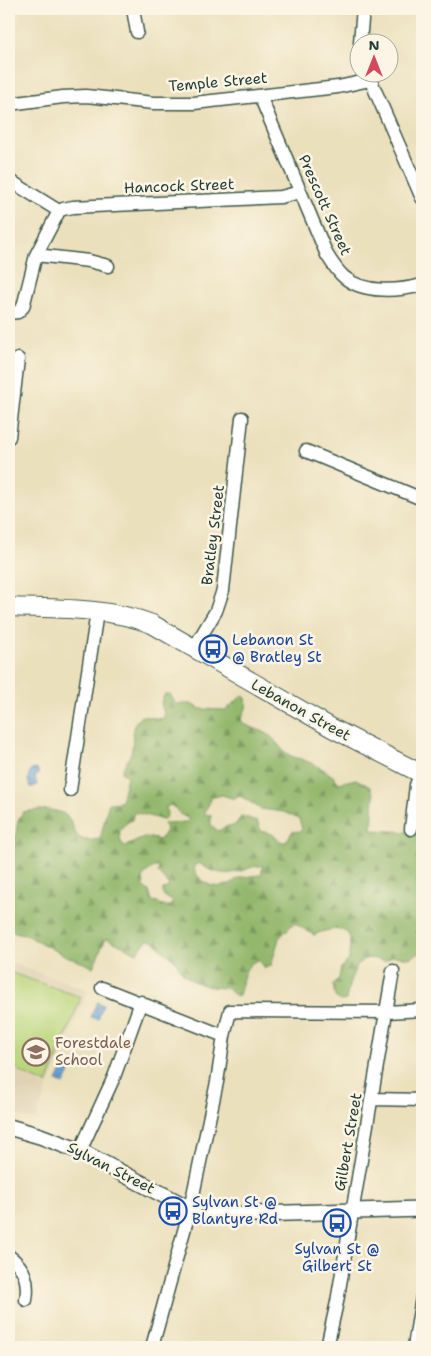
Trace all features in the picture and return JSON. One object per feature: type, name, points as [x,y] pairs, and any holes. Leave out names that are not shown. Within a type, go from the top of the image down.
[{"type":"main road","name":"Lebanon Street","points":[[9,607],[97,612],[122,615],[152,624],[315,718],[421,773]]},
{"type":"street","points":[[133,9],[137,32]]},
{"type":"street","points":[[361,32],[363,9]]},
{"type":"street","name":"Temple Street","points":[[9,104],[74,96],[91,96],[182,104],[338,87],[352,82]]},
{"type":"street","points":[[371,82],[422,198]]},
{"type":"street","name":"Prescott Street","points":[[260,96],[327,255],[339,273],[347,279],[366,286],[386,290],[408,288],[422,284]]},
{"type":"street","points":[[9,180],[59,211],[36,255],[23,307],[18,312],[9,312]]},
{"type":"street","name":"Hancock Street","points":[[59,211],[89,206],[281,198],[300,192]]},
{"type":"street","points":[[36,255],[89,261],[108,266]]},
{"type":"street","points":[[9,437],[18,359]]},
{"type":"street","name":"Bratley Street","points":[[194,648],[216,611],[223,590],[242,418]]},
{"type":"street","points":[[306,451],[422,499]]},
{"type":"street","points":[[70,790],[97,612]]},
{"type":"street","points":[[411,829],[416,785],[421,773]]},
{"type":"street","name":"Gilbert Street","points":[[327,1347],[353,1212],[393,971]]},
{"type":"street","points":[[102,988],[224,1036]]},
{"type":"street","points":[[80,1151],[114,1077],[141,1002]]},
{"type":"street","points":[[152,1347],[190,1208],[230,1011],[387,1012],[422,1010]]},
{"type":"street","points":[[372,1099],[422,1100]]},
{"type":"street","name":"Sylvan Street","points":[[9,1127],[26,1131],[80,1151],[190,1208],[225,1214],[422,1209]]},
{"type":"street","points":[[9,1256],[23,1269],[27,1289],[26,1300]]},
{"type":"street","points":[[414,1347],[422,1297]]},
{"type":"shaded area","name":"Forestdale School","points":[[9,962],[88,990],[35,1120],[9,1114]]},
{"type":"green space","points":[[165,694],[170,694],[176,704],[191,704],[201,709],[226,710],[244,696],[247,706],[241,720],[244,723],[271,737],[292,757],[313,764],[332,775],[339,783],[356,779],[370,787],[374,795],[372,830],[413,832],[422,829],[422,952],[409,958],[393,956],[385,961],[370,958],[361,961],[354,971],[346,1000],[340,1001],[335,997],[333,984],[339,978],[341,968],[349,960],[350,938],[347,932],[330,930],[314,935],[294,923],[279,938],[271,966],[265,968],[259,960],[249,965],[244,974],[239,995],[236,996],[227,988],[197,983],[187,977],[174,959],[152,941],[147,940],[137,953],[106,938],[93,967],[62,954],[24,934],[9,929],[9,881],[18,820],[23,812],[37,810],[57,811],[68,817],[75,832],[82,839],[100,839],[109,803],[121,802],[127,776],[122,773],[122,770],[131,752],[135,724],[141,716],[163,719],[164,714],[161,702]],"holes":[[[222,795],[235,799],[240,796],[261,809],[284,812],[299,819],[302,829],[292,832],[286,842],[282,842],[272,834],[261,831],[257,821],[242,816],[234,826],[228,826],[218,831],[211,825],[211,815],[204,812],[210,798]],[[171,805],[180,814],[189,819],[187,822],[164,824],[166,830],[160,840],[146,837],[126,846],[123,845],[120,830],[132,820],[134,812],[163,820],[167,815],[166,807]],[[199,863],[210,870],[220,873],[238,872],[255,866],[263,866],[261,875],[243,877],[228,885],[212,886],[196,874],[194,869],[196,864]],[[154,867],[159,867],[158,873],[169,887],[163,889],[163,895],[173,902],[170,906],[162,906],[158,902],[152,901],[149,891],[142,886],[147,872]]]},
{"type":"green space","name":"Forestdale School","points":[[9,972],[81,997],[47,1084],[24,1074],[9,1062]]},
{"type":"water","points":[[31,770],[38,770],[38,775],[35,777],[37,785],[30,787],[28,783],[29,776]]},
{"type":"water","points":[[97,1002],[103,1005],[98,1019],[91,1017]]},
{"type":"water","points":[[64,1067],[71,1071],[64,1085],[57,1081]]},
{"type":"place","name":"Lebanon St @ Bratley St","points":[[213,649]]},
{"type":"place","name":"Forestdale School","points":[[36,1052]]},
{"type":"place","name":"Sylvan St @ Blantyre Rd","points":[[173,1211]]},
{"type":"place","name":"Sylvan St @ Gilbert St","points":[[337,1223]]}]
